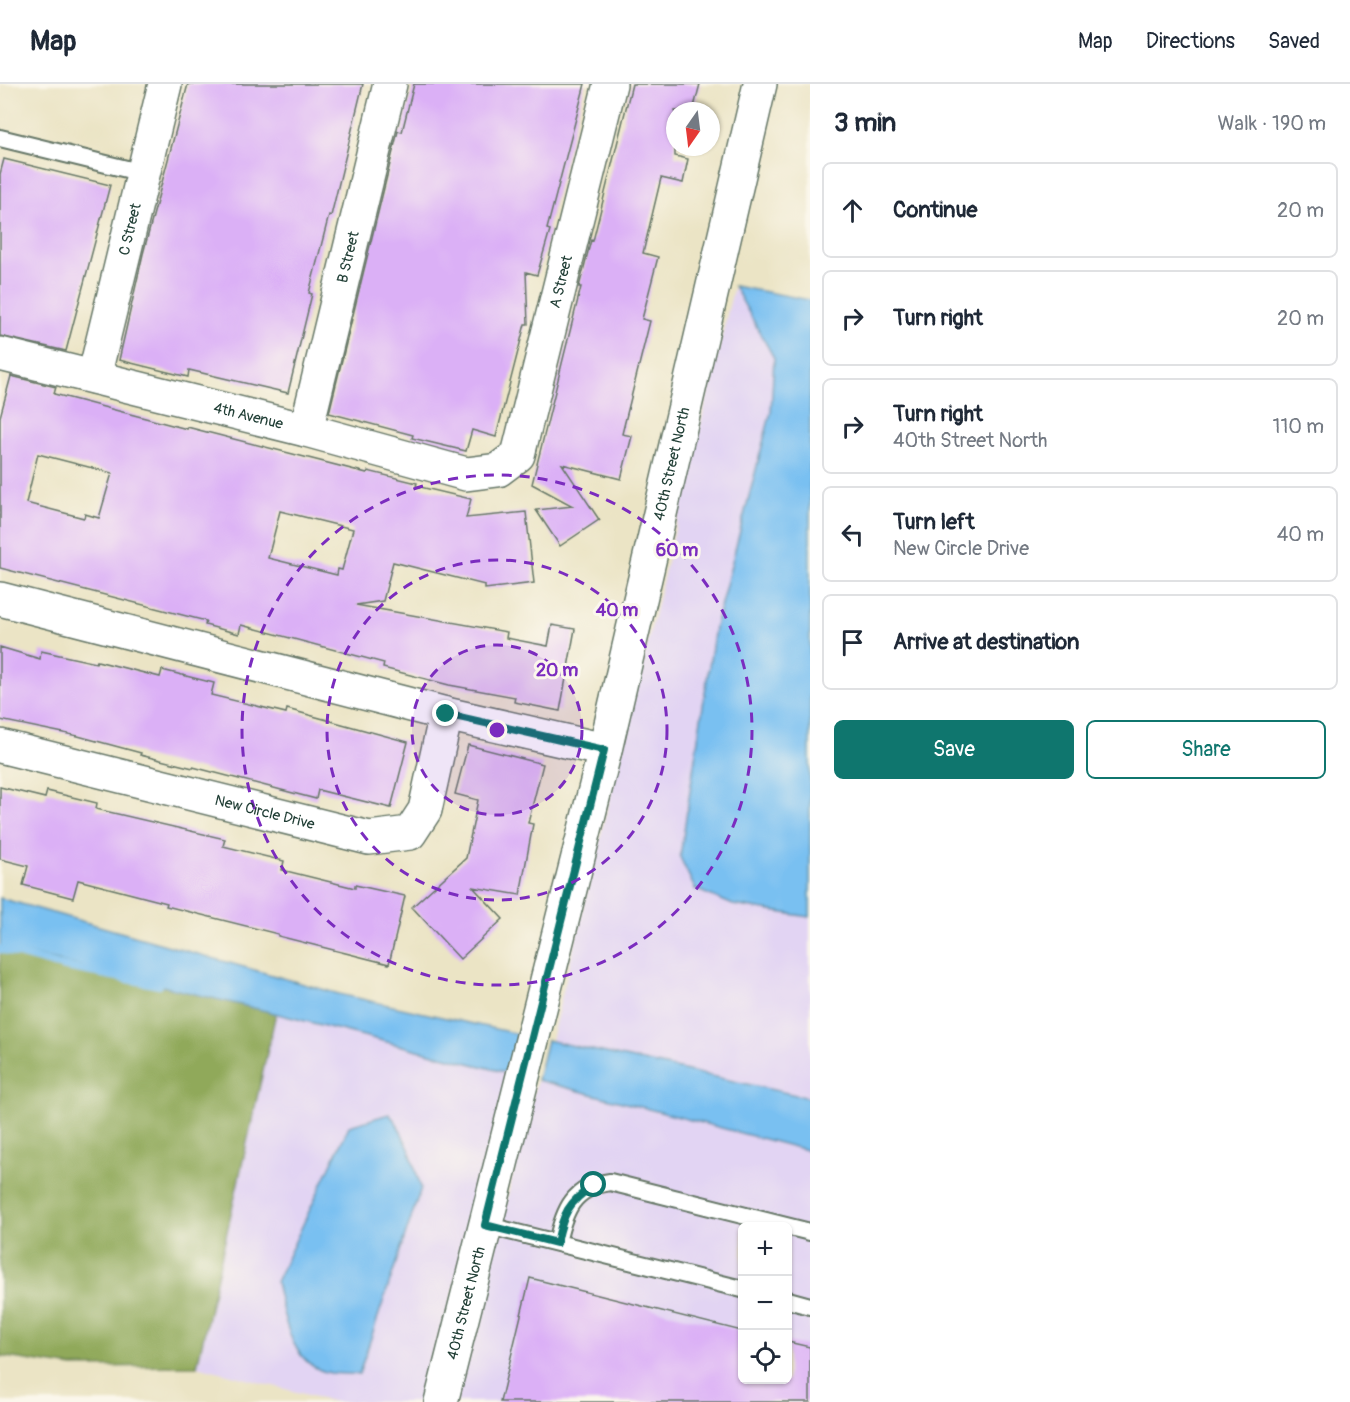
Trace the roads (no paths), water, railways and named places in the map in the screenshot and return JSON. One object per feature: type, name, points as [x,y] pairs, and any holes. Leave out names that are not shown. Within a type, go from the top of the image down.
[{"type":"street","name":"C Street","points":[[94,377],[165,84]]},
{"type":"street","name":"B Street","points":[[306,430],[390,84]]},
{"type":"street","name":"A Street","points":[[498,470],[518,455],[610,84]]},
{"type":"street","name":"40th Street North","points":[[441,1402],[604,750],[760,84]]},
{"type":"street","name":"4th Avenue","points":[[0,354],[306,430],[466,474],[498,470]]},
{"type":"street","points":[[0,599],[446,714],[604,750]]},
{"type":"street","name":"New Circle Drive","points":[[0,746],[369,838],[410,833],[425,810],[446,714]]},
{"type":"lane","points":[[0,138],[143,173]]},
{"type":"lane","points":[[557,1243],[562,1220],[570,1203],[594,1185],[610,1182],[810,1232]]},
{"type":"lane","points":[[485,1225],[738,1288]]},
{"type":"lane","points":[[792,1301],[810,1306]]},
{"type":"water","points":[[734,286],[810,300],[810,917],[733,905],[695,889],[680,857],[715,627],[771,412],[774,358]]},
{"type":"water","points":[[0,898],[339,994],[518,1034],[508,1073],[270,1012],[0,947]]},
{"type":"water","points":[[547,1040],[810,1098],[810,1151],[537,1080]]},
{"type":"water","points":[[389,1114],[396,1122],[409,1149],[421,1188],[359,1374],[331,1373],[317,1369],[306,1361],[298,1350],[286,1324],[276,1282],[349,1126]]},
{"type":"waterway","points":[[0,949],[61,966],[159,985]]}]
